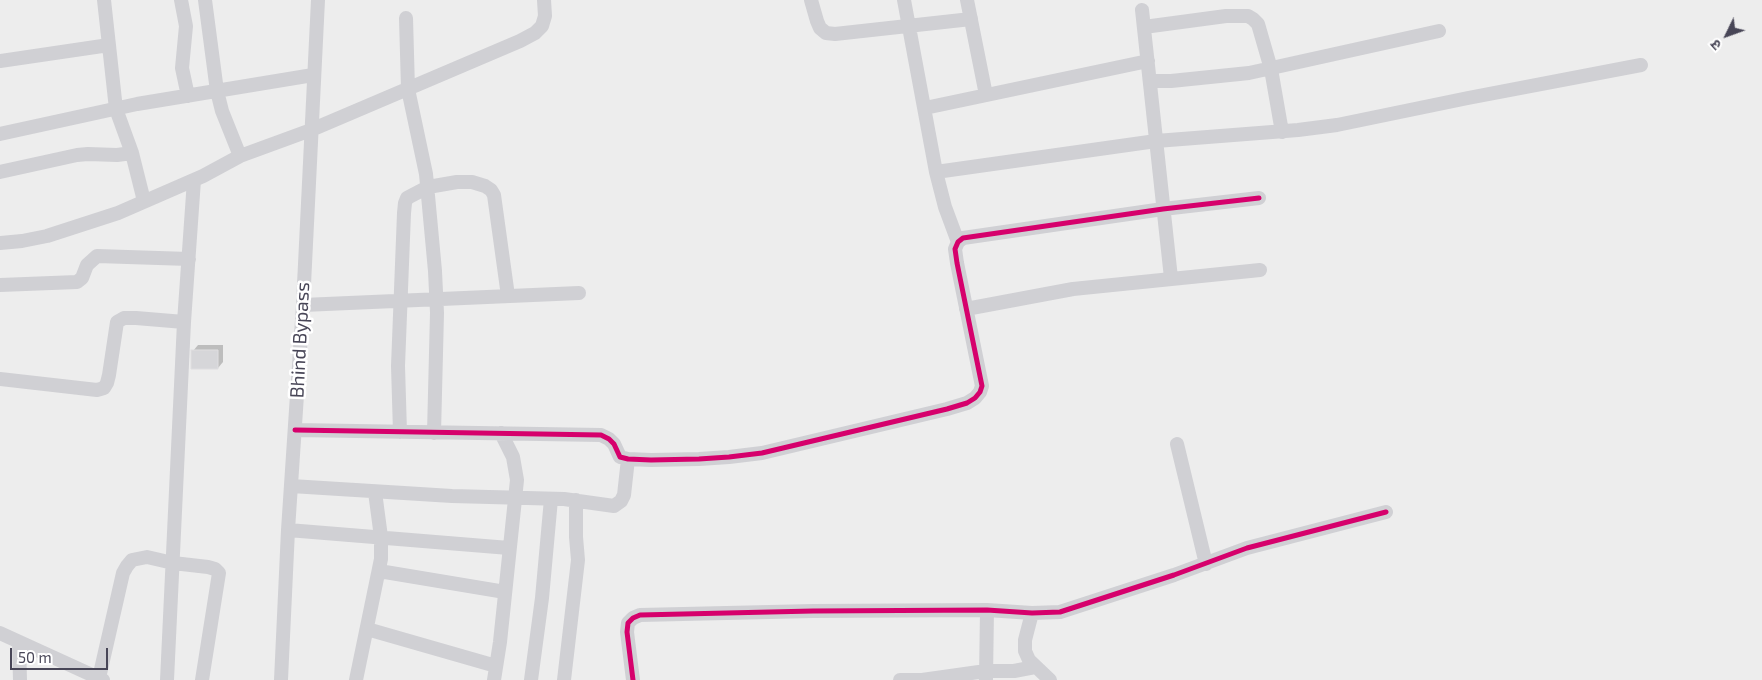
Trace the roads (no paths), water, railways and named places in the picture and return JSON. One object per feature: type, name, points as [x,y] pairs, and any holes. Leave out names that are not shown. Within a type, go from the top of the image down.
[{"type":"street","points":[[104,0],[116,109],[132,153],[144,201]]},
{"type":"street","points":[[181,0],[186,26],[182,68],[188,96]]},
{"type":"street","points":[[205,0],[217,91],[222,111],[240,156]]},
{"type":"street","name":"Bhind Bypass","points":[[281,680],[288,530],[303,305],[318,0]]},
{"type":"street","points":[[0,243],[47,236],[118,213],[194,180],[240,156],[311,130],[520,41],[535,33],[542,26],[545,16],[544,0]]},
{"type":"street","points":[[811,0],[820,28],[826,33],[835,34],[971,19]]},
{"type":"street","points":[[904,0],[936,172],[958,242]]},
{"type":"street","points":[[967,0],[986,95]]},
{"type":"street","points":[[1142,10],[1171,278]]},
{"type":"street","points":[[1144,27],[1226,16],[1248,16],[1258,24],[1271,68],[1282,132]]},
{"type":"street","points":[[406,18],[408,89],[424,159],[428,187],[436,299],[434,432]]},
{"type":"street","points":[[1150,81],[1203,78],[1271,68],[1439,31]]},
{"type":"street","points":[[0,61],[109,45]]},
{"type":"street","points":[[925,108],[1148,61]]},
{"type":"street","points":[[936,172],[1156,141],[1282,132],[1354,122],[1641,65]]},
{"type":"street","points":[[0,134],[116,109],[313,76]]},
{"type":"street","points":[[0,172],[88,154],[117,155],[132,153]]},
{"type":"street","points":[[167,680],[184,322],[194,180]]},
{"type":"street","points":[[400,432],[398,366],[405,203],[407,198],[428,187],[457,182],[472,182],[491,190],[494,196],[508,296]]},
{"type":"street","points":[[295,430],[600,436],[609,438],[620,457],[628,459],[698,459],[746,455],[947,409],[967,403],[975,398],[982,386],[955,249],[958,242],[963,238],[1164,209],[1259,198]]},
{"type":"street","points":[[0,285],[77,282],[82,278],[87,264],[97,256],[189,259]]},
{"type":"street","points":[[966,309],[1073,289],[1260,270]]},
{"type":"street","points":[[303,305],[579,293]]},
{"type":"street","points":[[0,379],[97,390],[104,388],[109,375],[117,322],[124,318],[136,318],[184,322]]},
{"type":"street","points":[[367,629],[495,673],[505,592],[516,468],[502,433]]},
{"type":"street","points":[[1177,444],[1206,564]]},
{"type":"street","points":[[291,486],[514,499],[576,500],[608,506],[618,504],[624,495],[628,459]]},
{"type":"street","points":[[356,680],[381,559],[381,536],[375,492]]},
{"type":"street","points":[[531,680],[542,598],[551,499]]},
{"type":"street","points":[[564,680],[578,560],[576,500]]},
{"type":"street","points":[[633,680],[627,632],[628,623],[640,614],[986,610],[1032,613],[1060,612],[1280,539],[1386,512]]},
{"type":"street","points":[[288,530],[381,536],[509,548]]},
{"type":"street","points":[[0,633],[101,679],[123,573],[126,566],[132,560],[147,557],[215,569],[219,573],[202,680]]},
{"type":"street","points":[[379,571],[505,592]]},
{"type":"street","points":[[986,610],[986,676]]},
{"type":"street","points":[[1032,613],[1025,640],[1027,656],[1034,667],[1050,680]]},
{"type":"street","points":[[19,642],[20,680]]},
{"type":"street","points":[[900,680],[986,676],[1034,667]]}]
